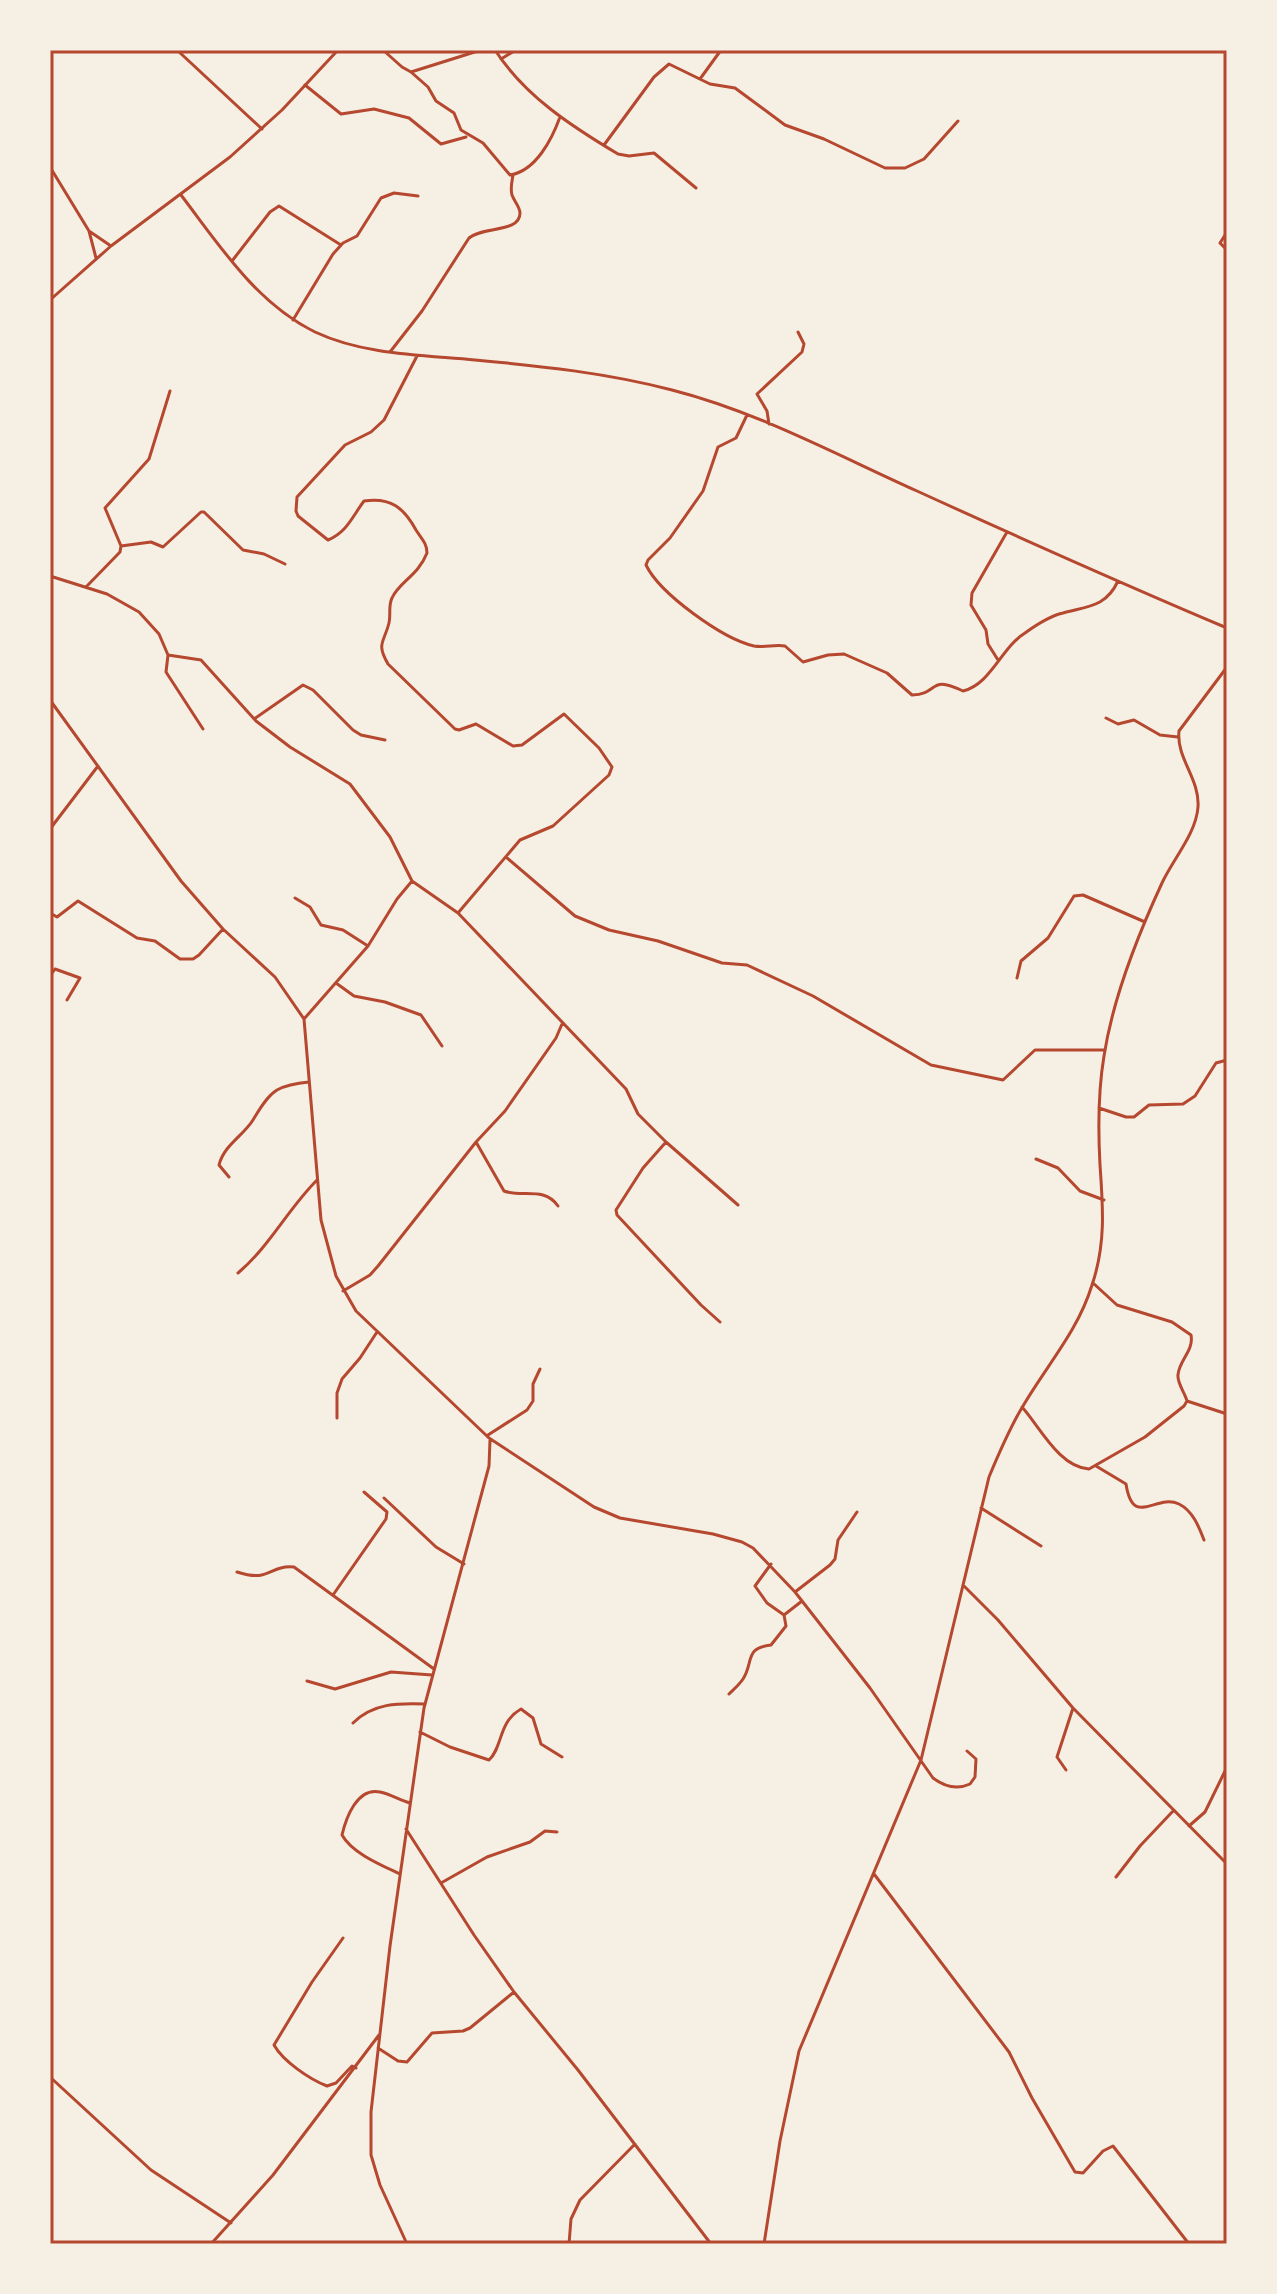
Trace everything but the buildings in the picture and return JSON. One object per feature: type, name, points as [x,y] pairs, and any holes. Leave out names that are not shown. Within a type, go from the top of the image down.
[{"type":"street","points":[[177,50],[262,129]]},
{"type":"street","points":[[50,300],[111,246],[216,169],[262,129],[338,50]]},
{"type":"street","points":[[383,50],[428,87],[436,101],[452,110],[458,127],[467,136],[483,143],[513,175]]},
{"type":"street","points":[[411,72],[481,50]]},
{"type":"street","points":[[495,50],[523,86],[561,116],[618,154],[654,153],[696,188]]},
{"type":"street","points":[[501,59],[516,50]]},
{"type":"street","points":[[700,79],[721,50]]},
{"type":"street","points":[[604,145],[664,66],[676,66],[717,86],[735,88],[785,125],[893,169],[905,168],[924,159],[958,121]]},
{"type":"street","points":[[305,85],[341,114],[374,109],[409,118],[441,144],[467,136]]},
{"type":"street","points":[[390,352],[422,311],[469,238],[481,230],[509,227],[518,219],[520,211],[511,190],[513,175],[543,152],[561,116]]},
{"type":"street","points":[[50,167],[89,231],[96,258]]},
{"type":"street","points":[[293,320],[341,245],[357,236],[383,196],[394,193],[418,196]]},
{"type":"street","points":[[181,195],[262,296],[293,320],[339,341],[390,352],[600,374],[674,390],[769,424],[1227,628]]},
{"type":"street","points":[[232,261],[270,212],[279,206],[341,245]]},
{"type":"street","points":[[89,231],[111,246]]},
{"type":"street","points":[[1227,232],[1220,243],[1227,250]]},
{"type":"street","points":[[769,424],[767,411],[757,394],[802,352],[804,344],[798,332]]},
{"type":"street","points":[[417,355],[384,420],[371,432],[336,453],[297,497],[296,511],[300,518],[328,540],[351,523],[364,501],[390,503],[407,514],[427,547],[427,553],[419,570],[391,598],[389,621],[380,638],[381,647],[388,664],[400,679],[451,726],[459,730],[476,724],[513,746],[527,742],[564,714],[609,758],[612,767],[609,775],[553,826],[520,840],[458,913]]},
{"type":"street","points":[[121,546],[105,508],[149,459],[170,391]]},
{"type":"street","points":[[747,415],[736,438],[718,447],[703,491],[670,538],[646,565],[682,605],[732,637],[754,646],[785,646],[803,662],[844,654],[887,673],[912,695],[925,692],[937,683],[948,682],[963,691],[980,681],[1022,634],[1049,619],[1104,601],[1113,593],[1118,581]]},
{"type":"street","points":[[87,586],[110,563],[121,546],[151,542],[163,547],[204,512],[243,550],[264,554],[285,564]]},
{"type":"street","points":[[998,660],[988,644],[986,630],[971,605],[972,593],[1007,531]]},
{"type":"street","points":[[50,576],[87,586],[125,602],[139,612],[159,634],[168,655],[166,672],[203,729]]},
{"type":"street","points":[[168,655],[201,660],[254,719],[290,747],[350,784],[390,837],[412,881],[458,913],[626,1089],[638,1114],[738,1205]]},
{"type":"street","points":[[764,2244],[780,2141],[799,2051],[921,1760],[989,1477],[1022,1407],[1070,1336],[1093,1283],[1103,1242],[1099,1108],[1105,1050],[1117,997],[1162,883],[1193,825],[1198,808],[1192,775],[1178,737],[1182,724],[1227,667]]},
{"type":"street","points":[[254,719],[298,686],[307,685],[353,730],[385,740]]},
{"type":"street","points":[[50,700],[181,881],[223,929],[275,977],[304,1019],[317,1180],[328,1251],[343,1291],[356,1311],[488,1436],[606,1514],[731,1538],[753,1548],[795,1592],[940,1783],[963,1787],[970,1784],[975,1777],[976,1759],[967,1751]]},
{"type":"street","points":[[1106,718],[1118,724],[1134,720],[1160,735],[1178,737]]},
{"type":"street","points":[[50,829],[98,766]]},
{"type":"street","points":[[506,857],[575,916],[609,930],[658,941],[709,959],[747,965],[813,996],[931,1065],[1003,1080],[1035,1050],[1105,1050]]},
{"type":"street","points":[[304,1019],[368,946],[412,881]]},
{"type":"street","points":[[1017,978],[1021,961],[1048,938],[1074,896],[1083,895],[1146,923]]},
{"type":"street","points":[[295,898],[310,907],[321,925],[343,930],[368,946]]},
{"type":"street","points":[[50,913],[57,917],[78,901],[137,938],[150,939],[186,960],[199,955],[223,929]]},
{"type":"street","points":[[50,976],[55,969],[80,978],[67,1000]]},
{"type":"street","points":[[336,983],[354,996],[385,1002],[421,1015],[442,1046]]},
{"type":"street","points":[[343,1291],[370,1275],[378,1266],[521,1090],[563,1023]]},
{"type":"street","points":[[1099,1108],[1134,1117],[1149,1105],[1183,1104],[1195,1096],[1216,1063],[1227,1060]]},
{"type":"street","points":[[229,1177],[219,1165],[222,1155],[237,1134],[252,1121],[275,1091],[309,1082]]},
{"type":"street","points":[[476,1142],[504,1191],[512,1194],[536,1193],[553,1199],[558,1206]]},
{"type":"street","points":[[666,1142],[623,1195],[617,1215],[720,1322]]},
{"type":"street","points":[[1036,1159],[1058,1168],[1073,1187],[1104,1200]]},
{"type":"street","points":[[238,1273],[266,1244],[317,1180]]},
{"type":"street","points":[[1093,1283],[1117,1305],[1172,1322],[1188,1331],[1192,1342],[1178,1372],[1187,1401],[1227,1414]]},
{"type":"street","points":[[337,1418],[337,1393],[342,1379],[377,1332]]},
{"type":"street","points":[[488,1436],[527,1410],[533,1401],[533,1384],[540,1369]]},
{"type":"street","points":[[1022,1407],[1057,1451],[1076,1466],[1089,1469],[1145,1437],[1181,1410],[1187,1401]]},
{"type":"street","points":[[407,2244],[380,2185],[371,2155],[371,2112],[420,1732],[433,1672],[491,1458],[488,1436]]},
{"type":"street","points":[[1096,1466],[1126,1484],[1126,1495],[1132,1504],[1140,1507],[1171,1503],[1181,1505],[1198,1524],[1204,1540]]},
{"type":"street","points":[[333,1595],[388,1515],[364,1492]]},
{"type":"street","points":[[384,1498],[436,1547],[464,1564]]},
{"type":"street","points":[[981,1508],[1041,1546]]},
{"type":"street","points":[[795,1592],[835,1559],[838,1540],[857,1512]]},
{"type":"street","points":[[771,1564],[755,1586],[767,1603],[784,1615]]},
{"type":"street","points":[[237,1572],[258,1577],[280,1568],[294,1567],[433,1672]]},
{"type":"street","points":[[963,1585],[998,1620],[1073,1708],[1227,1864]]},
{"type":"street","points":[[784,1615],[802,1601]]},
{"type":"street","points":[[729,1694],[742,1682],[752,1652],[761,1646],[771,1645],[784,1631],[784,1615]]},
{"type":"street","points":[[307,1681],[335,1689],[351,1687],[391,1672],[433,1672]]},
{"type":"street","points":[[353,1723],[368,1710],[378,1707],[425,1704]]},
{"type":"street","points":[[1066,1770],[1057,1757],[1057,1750],[1073,1708]]},
{"type":"street","points":[[420,1732],[450,1747],[489,1760],[503,1729],[515,1711],[521,1709],[533,1718],[541,1744],[562,1757]]},
{"type":"street","points":[[1189,1826],[1205,1812],[1227,1767]]},
{"type":"street","points":[[400,1874],[358,1851],[343,1839],[342,1831],[355,1803],[370,1792],[377,1791],[410,1803]]},
{"type":"street","points":[[1116,1877],[1174,1810]]},
{"type":"street","points":[[406,1829],[514,1992],[711,2244]]},
{"type":"street","points":[[441,1883],[487,1857],[530,1842],[545,1831],[557,1832]]},
{"type":"street","points":[[874,1874],[1009,2052],[1075,2172],[1083,2173],[1103,2151],[1113,2146],[1189,2244]]},
{"type":"street","points":[[343,1938],[274,2045],[323,2085],[333,2085],[352,2066],[356,2068]]},
{"type":"street","points":[[378,2048],[398,2061],[407,2062],[432,2033],[470,2028],[514,1992]]},
{"type":"street","points":[[211,2244],[265,2186],[380,2034]]},
{"type":"street","points":[[50,2077],[151,2170],[231,2223]]},
{"type":"street","points":[[569,2244],[571,2219],[580,2200],[635,2144]]}]
